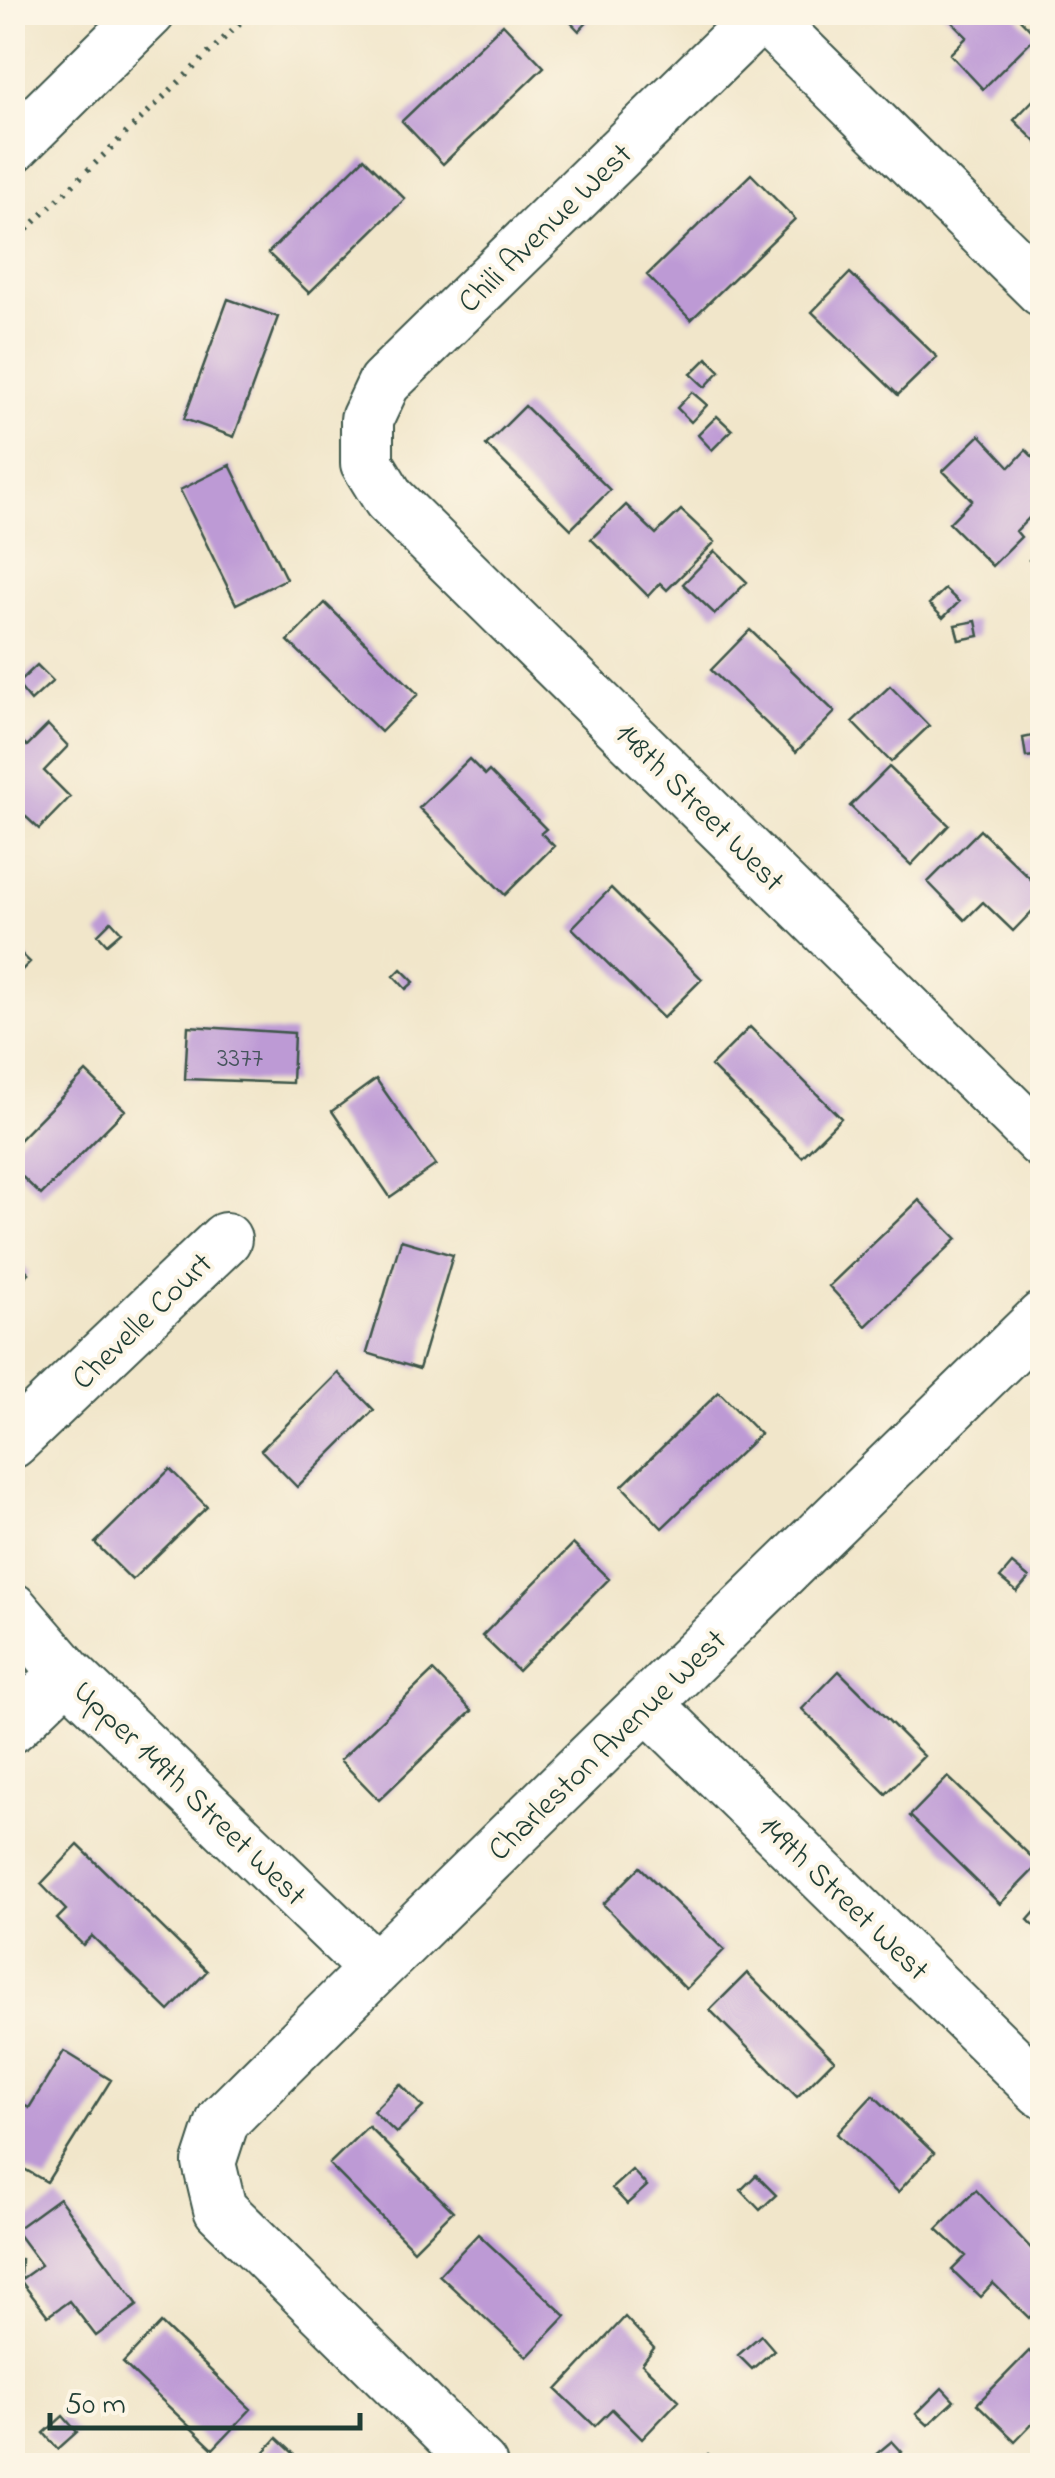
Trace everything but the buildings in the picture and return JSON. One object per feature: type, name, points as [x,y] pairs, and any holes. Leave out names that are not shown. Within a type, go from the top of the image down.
[{"type":"street","points":[[12,147],[149,12]]},
{"type":"street","points":[[763,13],[1042,290]]},
{"type":"street","name":"Chili Avenue West","points":[[368,463],[367,419],[384,383],[763,13]]},
{"type":"street","name":"148th Street West","points":[[368,463],[390,499],[1042,1142]]},
{"type":"street","name":"Chevelle Court","points":[[12,1442],[225,1238]]},
{"type":"street","name":"Charleston Avenue West","points":[[481,2466],[220,2209],[208,2162],[224,2120],[1042,1318]]},
{"type":"street","name":"Upper 149th Street West","points":[[12,1609],[67,1673],[375,1969]]},
{"type":"street","points":[[12,1726],[67,1673]]},
{"type":"street","name":"149th Street West","points":[[647,1704],[1042,2091]]},
{"type":"path","points":[[12,244],[251,12]]}]
